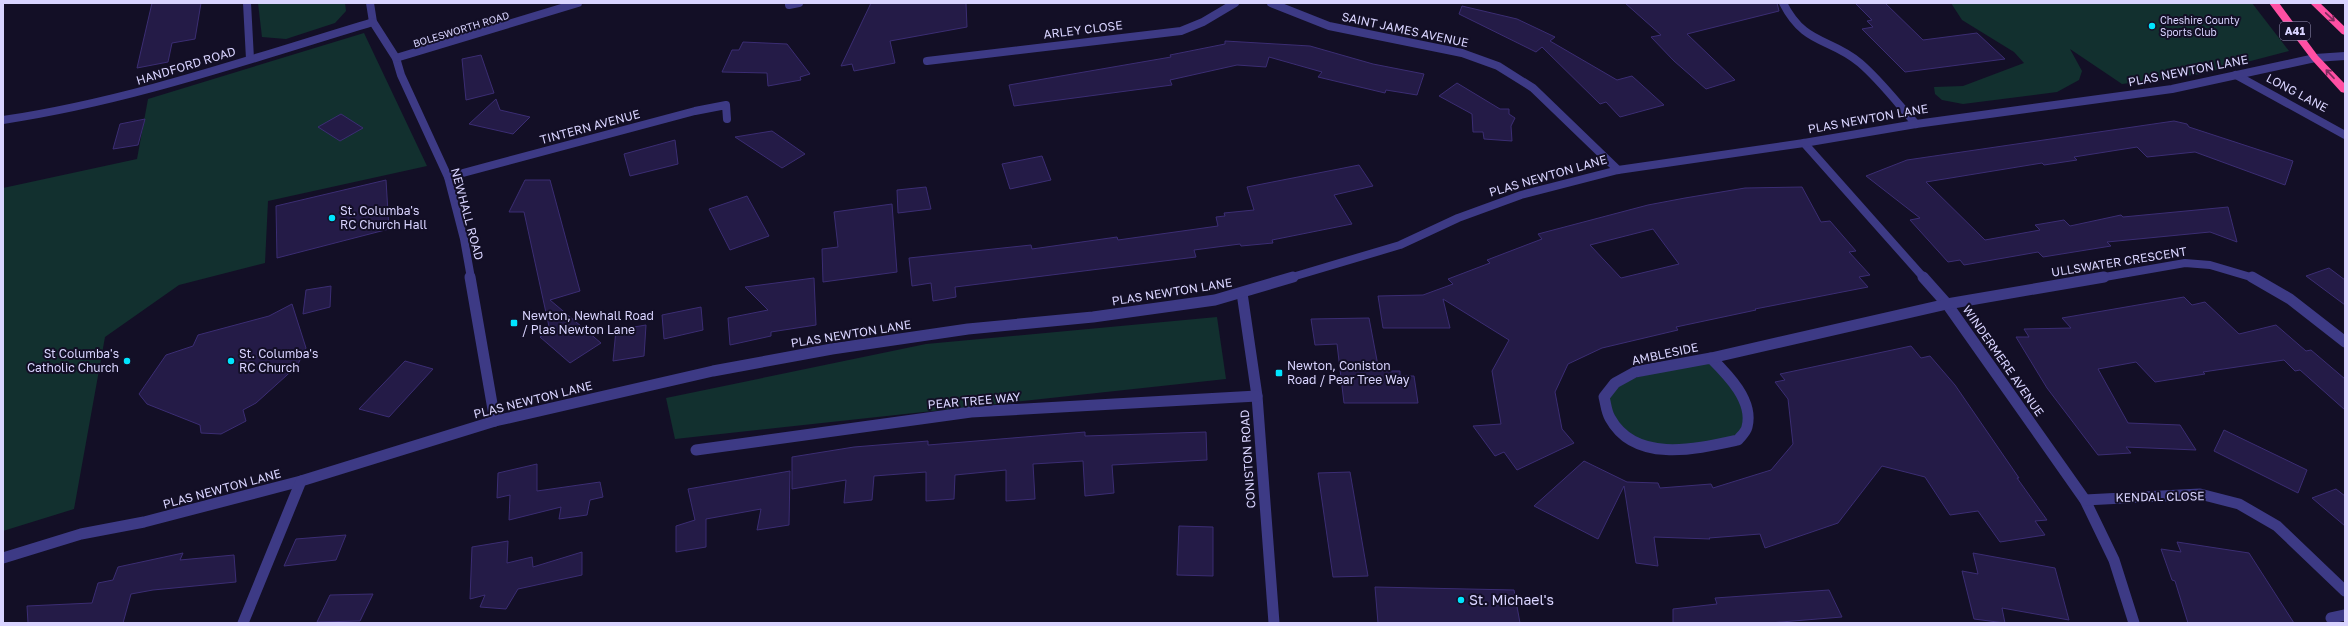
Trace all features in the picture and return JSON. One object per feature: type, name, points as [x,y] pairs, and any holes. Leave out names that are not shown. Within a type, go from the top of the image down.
[{"type":"highway","name":"A41","points":[[2274,3],[2315,58],[2345,90]]},
{"type":"highway","name":"A41","points":[[2315,3],[2345,32]]},
{"type":"street","points":[[247,3],[250,59]]},
{"type":"street","name":"NEWHALL ROAD","points":[[370,3],[373,22],[396,58],[401,75],[448,177],[464,239],[495,421]]},
{"type":"street","name":"BOLESWORTH ROAD","points":[[396,58],[578,3]]},
{"type":"street","points":[[790,5],[799,3]]},
{"type":"street","name":"ARLEY CLOSE","points":[[927,62],[1181,31],[1203,22],[1235,3]]},
{"type":"street","name":"SAINT JAMES AVENUE","points":[[1271,3],[1330,26],[1462,53],[1498,66],[1533,88],[1618,170]]},
{"type":"street","points":[[1783,3],[1789,18],[1801,32],[1838,49],[1859,63],[1916,124]]},
{"type":"street","name":"HANDFORD ROAD","points":[[3,120],[83,108],[158,88],[373,22]]},
{"type":"street","name":"PLAS NEWTON LANE","points":[[3,558],[81,534],[144,522],[301,481],[495,421],[676,379],[832,349],[968,329],[1093,317],[1216,300],[1400,245],[1458,218],[1521,195],[1618,170],[1804,143],[1916,124],[2172,90],[2315,58],[2345,56]]},
{"type":"street","name":"LONG LANE","points":[[2236,75],[2345,135]]},
{"type":"street","name":"TINTERN AVENUE","points":[[448,177],[696,111],[726,106],[727,120]]},
{"type":"street","name":"WINDERMERE AVENUE","points":[[1804,143],[1947,304],[2085,500],[2114,560],[2134,623]]},
{"type":"street","name":"ULLSWATER CRESCENT","points":[[1947,304],[2185,264],[2209,264],[2239,271],[2266,282],[2294,301],[2345,342]]},
{"type":"street","name":"CONISTON ROAD","points":[[1242,293],[1257,396],[1274,623]]},
{"type":"street","name":"AMBLESIDE","points":[[1711,358],[1727,373],[1739,391],[1746,413],[1747,428],[1738,440],[1696,449],[1648,448],[1622,434],[1609,418],[1604,397],[1615,383],[1635,372],[1711,358],[1947,304]]},
{"type":"street","name":"PEAR TREE WAY","points":[[696,450],[971,412],[1257,396]]},
{"type":"street","points":[[242,623],[301,481]]},
{"type":"street","name":"KENDAL CLOSE","points":[[2085,500],[2200,494],[2239,504],[2277,526],[2345,591]]},
{"type":"street","points":[[2331,618],[2345,615]]},
{"type":"green space","points":[[258,3],[345,3],[346,11],[335,23],[286,39],[262,37]]},
{"type":"green space","name":"Cheshire County Sports Club","points":[[1951,3],[2252,3],[2289,51],[2201,74],[2122,84],[2070,49],[2082,71],[2079,80],[2057,92],[1963,104],[1942,100],[1935,94],[1934,87],[1963,86],[2024,63],[2014,52],[1962,20]]},
{"type":"green space","points":[[364,33],[427,166],[268,201],[265,263],[179,285],[105,337],[74,509],[3,531],[3,188],[137,159],[148,99]]},
{"type":"green space","points":[[1217,317],[1226,379],[675,439],[666,398],[926,344]]},
{"type":"green space","points":[[1711,358],[1727,373],[1746,413],[1738,440],[1648,448],[1622,434],[1604,397],[1615,383]]},
{"type":"building","points":[[152,3],[201,3],[195,39],[172,43],[168,62],[137,68]]},
{"type":"building","points":[[871,3],[966,3],[967,27],[890,41],[895,63],[854,71],[852,64],[841,66]]},
{"type":"building","points":[[1625,3],[1777,3],[1779,11],[1687,34],[1735,80],[1706,89],[1674,61],[1651,37],[1661,35]]},
{"type":"building","points":[[1855,3],[1885,3],[1923,40],[1977,33],[2005,59],[1905,72],[1862,29],[1873,27],[1867,21],[1872,20]]},
{"type":"building","points":[[1462,6],[1517,19],[1555,37],[1550,41],[1617,80],[1632,76],[1664,105],[1620,117],[1606,102],[1600,104],[1542,47],[1536,52],[1459,14]]},
{"type":"building","points":[[1225,41],[1310,46],[1373,64],[1424,74],[1417,95],[1386,90],[1385,93],[1318,77],[1322,72],[1269,57],[1266,67],[1237,65],[1170,80],[1172,85],[1014,106],[1009,85],[1171,57],[1170,55],[1225,44]]},
{"type":"building","points":[[743,42],[787,44],[810,74],[800,77],[801,80],[768,86],[767,73],[722,72],[732,50],[739,50]]},
{"type":"building","points":[[481,55],[494,93],[466,100],[462,59]]},
{"type":"building","points":[[1457,83],[1500,109],[1509,109],[1509,114],[1515,118],[1511,126],[1512,141],[1484,139],[1483,132],[1473,132],[1472,114],[1439,96]]},
{"type":"building","points":[[496,99],[500,110],[530,117],[513,134],[469,124]]},
{"type":"building","points":[[341,114],[363,128],[340,141],[318,127]]},
{"type":"building","points":[[145,119],[138,145],[113,149],[120,124]]},
{"type":"building","points":[[2174,121],[2187,124],[2189,127],[2293,161],[2285,185],[2195,152],[2147,157],[2137,147],[2074,157],[2077,160],[2044,165],[2042,163],[1926,182],[1985,240],[2040,230],[2035,225],[2064,220],[2070,226],[2121,215],[2123,217],[2228,207],[2237,242],[2210,232],[2107,242],[2111,246],[2043,257],[2038,252],[1964,265],[1960,260],[1948,262],[1910,220],[1920,218],[1866,176],[1907,160]]},
{"type":"building","points":[[772,131],[805,154],[782,168],[735,137]]},
{"type":"building","points":[[675,140],[678,164],[630,176],[624,154]]},
{"type":"building","points":[[1042,156],[1051,180],[1010,189],[1002,164]]},
{"type":"building","points":[[1359,165],[1373,186],[1334,195],[1352,224],[1272,240],[1273,243],[1241,246],[1240,244],[1194,250],[1196,257],[955,287],[956,297],[933,301],[931,283],[912,286],[909,258],[1031,245],[1032,249],[1117,237],[1118,240],[1218,226],[1216,217],[1225,216],[1224,213],[1254,210],[1247,187]]},
{"type":"building","name":"St. Columba's RC Church Hall","points":[[386,180],[389,229],[277,258],[276,206]]},
{"type":"building","points":[[525,180],[550,180],[580,291],[550,300],[601,343],[570,363],[540,337],[550,331],[524,212],[509,212]]},
{"type":"building","points":[[926,187],[931,209],[898,213],[897,190]]},
{"type":"building","points":[[1802,187],[1821,222],[1830,221],[1856,251],[1849,252],[1870,275],[1859,277],[1868,287],[1755,309],[1756,310],[1676,327],[1678,330],[1602,348],[1568,364],[1555,392],[1562,429],[1574,443],[1517,470],[1504,452],[1495,456],[1473,426],[1501,424],[1492,371],[1509,340],[1443,299],[1450,328],[1383,328],[1378,296],[1423,295],[1453,284],[1448,279],[1490,263],[1487,260],[1542,239],[1538,234],[1648,205],[1745,188]],"holes":[[[1653,229],[1679,264],[1621,278],[1590,245]]]},
{"type":"building","points":[[747,196],[769,236],[730,250],[709,209]]},
{"type":"building","points":[[892,204],[897,272],[823,282],[822,249],[838,247],[834,212]]},
{"type":"building","points":[[2329,268],[2345,280],[2345,305],[2306,276]]},
{"type":"building","points":[[814,278],[816,325],[771,332],[771,336],[730,345],[728,318],[768,310],[745,287]]},
{"type":"building","points":[[331,286],[330,307],[303,314],[306,290]]},
{"type":"building","points":[[2184,297],[2192,305],[2205,302],[2239,334],[2276,325],[2306,351],[2311,350],[2345,379],[2345,410],[2300,370],[2295,371],[2284,360],[2203,372],[2205,374],[2155,382],[2136,362],[2098,369],[2128,423],[2180,425],[2196,450],[2126,447],[2131,453],[2098,455],[2047,388],[2016,337],[2029,337],[2024,329],[2071,328],[2062,318]]},
{"type":"building","name":"St. Columba's RC Church","points":[[292,304],[306,348],[297,366],[256,403],[243,410],[246,421],[221,434],[201,433],[200,425],[147,404],[139,394],[166,355],[193,346],[198,335],[269,316]]},
{"type":"building","points":[[701,307],[703,330],[664,339],[662,315]]},
{"type":"building","points":[[1369,318],[1379,371],[1400,371],[1400,376],[1414,376],[1418,403],[1344,403],[1337,344],[1315,345],[1311,319]]},
{"type":"building","points":[[646,325],[644,356],[613,361],[616,330]]},
{"type":"building","points":[[1911,346],[1921,358],[1930,356],[1955,385],[2047,520],[2035,521],[2045,535],[2000,542],[1978,511],[1950,515],[1925,477],[1882,466],[1838,523],[1765,548],[1760,534],[1709,538],[1710,539],[1654,537],[1658,566],[1636,563],[1624,486],[1598,539],[1534,506],[1584,461],[1627,482],[1658,483],[1660,488],[1711,484],[1713,488],[1771,470],[1793,444],[1788,399],[1775,382],[1785,380],[1780,374]]},
{"type":"building","points":[[405,361],[433,369],[389,417],[359,409]]},
{"type":"building","points":[[2224,430],[2307,470],[2298,493],[2214,451]]},
{"type":"building","points":[[1085,432],[1085,436],[1206,432],[1207,460],[1112,465],[1114,493],[1085,496],[1083,461],[1033,464],[1035,499],[1006,501],[1006,470],[955,475],[954,499],[926,501],[926,472],[874,476],[872,500],[844,503],[846,480],[792,489],[792,457],[854,447],[928,441],[928,445]]},
{"type":"building","points":[[537,464],[537,491],[600,482],[603,497],[590,500],[587,515],[559,519],[561,507],[509,520],[510,495],[497,498],[498,473]]},
{"type":"building","points":[[790,471],[789,525],[757,530],[761,509],[706,519],[706,547],[676,552],[676,526],[695,520],[688,489]]},
{"type":"building","points":[[1350,472],[1368,576],[1333,577],[1318,473]]},
{"type":"building","points":[[2336,489],[2345,496],[2345,526],[2312,498]]},
{"type":"building","points":[[1179,526],[1213,527],[1213,576],[1177,575]]},
{"type":"building","points":[[346,535],[336,560],[284,566],[296,539]]},
{"type":"building","points":[[508,541],[507,563],[532,557],[533,567],[582,552],[582,575],[518,589],[506,609],[480,607],[485,595],[470,599],[472,547]]},
{"type":"building","points":[[2177,542],[2249,553],[2294,623],[2188,623],[2175,581],[2172,580],[2161,549],[2181,552]]},
{"type":"building","points":[[183,553],[180,560],[234,555],[236,582],[153,590],[131,594],[123,623],[28,623],[27,606],[92,603],[98,583],[113,580],[118,567]]},
{"type":"building","points":[[1973,553],[2055,568],[2069,620],[2002,608],[2005,623],[1974,619],[1962,571],[1978,574]]},
{"type":"building","name":"St. Michael's","points":[[1375,587],[1514,590],[1520,623],[1378,623]]},
{"type":"building","points":[[1829,590],[1842,617],[1769,623],[1673,623],[1673,609],[1717,604],[1715,598]]},
{"type":"building","points":[[373,594],[360,621],[317,622],[330,595]]},
{"type":"place","name":"Cheshire County Sports Club","points":[[2152,26]]},
{"type":"place","name":"St. Columba's RC Church Hall","points":[[332,218]]},
{"type":"place","name":"Newton, Newhall Road / Plas Newton Lane","points":[[514,323]]},
{"type":"place","name":"St Columba's Catholic Church","points":[[127,361]]},
{"type":"place","name":"St. Columba's RC Church","points":[[231,361]]},
{"type":"place","name":"Newton, Coniston Road / Pear Tree Way","points":[[1279,373]]},
{"type":"place","name":"St. Michael's","points":[[1461,600]]}]
